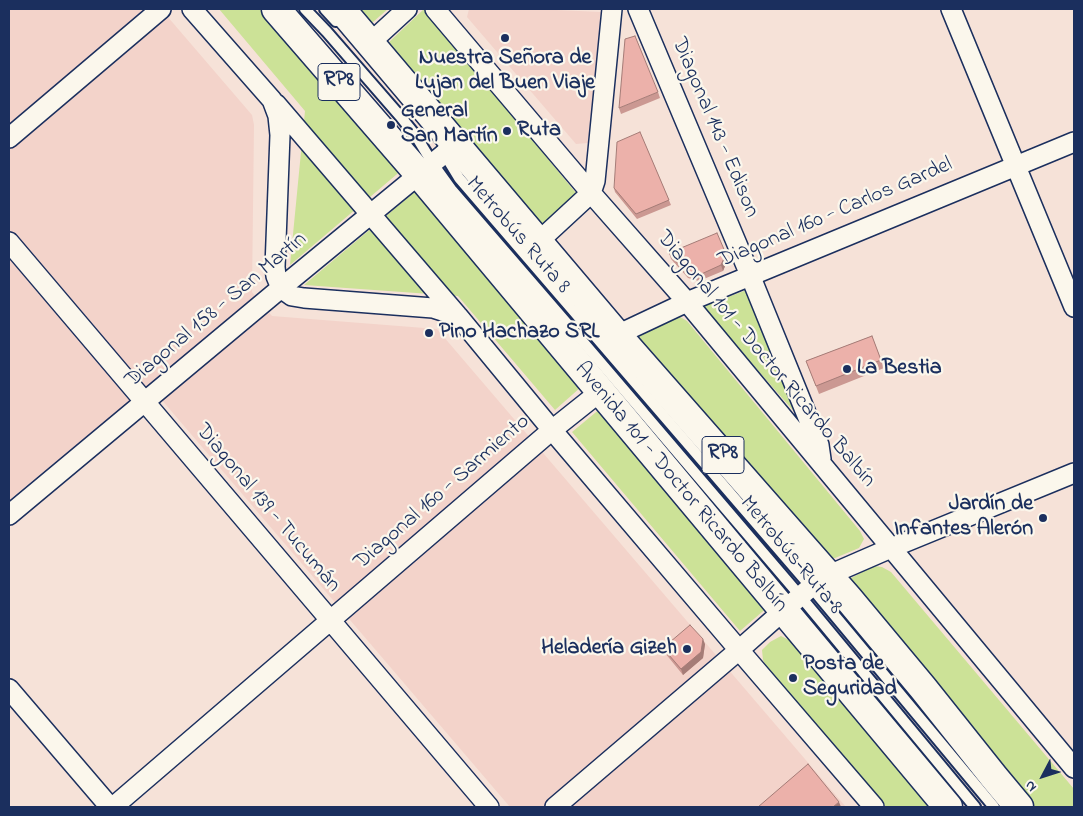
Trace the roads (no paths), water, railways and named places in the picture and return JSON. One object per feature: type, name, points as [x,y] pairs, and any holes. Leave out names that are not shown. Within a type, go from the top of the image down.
[{"type":"main road","name":"Avenida 101 - Doctor Ricardo Balbín","points":[[276,9],[538,242],[617,335],[806,593],[948,807]]},
{"type":"main road","name":"Avenida 101 - Doctor Ricardo Balbín","points":[[341,18],[370,43],[438,155],[601,391],[806,593],[923,688],[1019,807]]},
{"type":"street","points":[[9,138],[161,9]]},
{"type":"street","points":[[192,9],[458,316],[552,430],[874,807]]},
{"type":"street","points":[[370,43],[407,9]]},
{"type":"street","name":"Diagonal 101 - Doctor Ricardo Balbín","points":[[435,9],[821,462],[1074,768]]},
{"type":"street","points":[[538,242],[591,193],[595,181],[612,9]]},
{"type":"street","name":"Diagonal 143 - Edison","points":[[638,9],[819,445],[821,462]]},
{"type":"street","points":[[951,9],[1074,307]]},
{"type":"street","points":[[272,100],[278,116],[280,135],[275,267],[280,288],[292,296],[304,298],[433,308],[458,316]]},
{"type":"street","name":"Diagonal 160 - Carlos Gardel","points":[[617,335],[686,302],[1074,142]]},
{"type":"street","name":"Diagonal 158 - San Martín","points":[[9,515],[370,215],[438,155]]},
{"type":"street","name":"Diagonal 139 - Tucumán","points":[[9,242],[489,807]]},
{"type":"street","name":"Diagonal 160 - Sarmiento","points":[[111,807],[552,430],[601,391]]},
{"type":"street","points":[[555,807],[806,593],[891,548],[1074,473]]},
{"type":"street","points":[[9,689],[111,807]]},
{"type":"lane","name":"Metrobús Ruta 8","points":[[305,9],[416,136],[438,155],[459,178],[806,593],[975,807]]},
{"type":"lane","points":[[325,9],[341,18]]},
{"type":"lane","name":"Metrobús Ruta 8","points":[[438,155],[451,189],[584,343],[994,807]]},
{"type":"place","name":"Nuestra Señora de Lujan del Buen Viaje","points":[[505,38]]},
{"type":"place","name":"General San Martín","points":[[391,125]]},
{"type":"place","name":"Ruta","points":[[507,131]]},
{"type":"place","name":"Pino Hachazo SRL","points":[[429,333]]},
{"type":"place","name":"La Bestia","points":[[847,369]]},
{"type":"place","name":"Jardín de Infantes Alerón","points":[[1043,518]]},
{"type":"place","name":"Heladería Gizeh","points":[[687,649]]},
{"type":"place","name":"Posta de Seguridad","points":[[793,678]]}]
